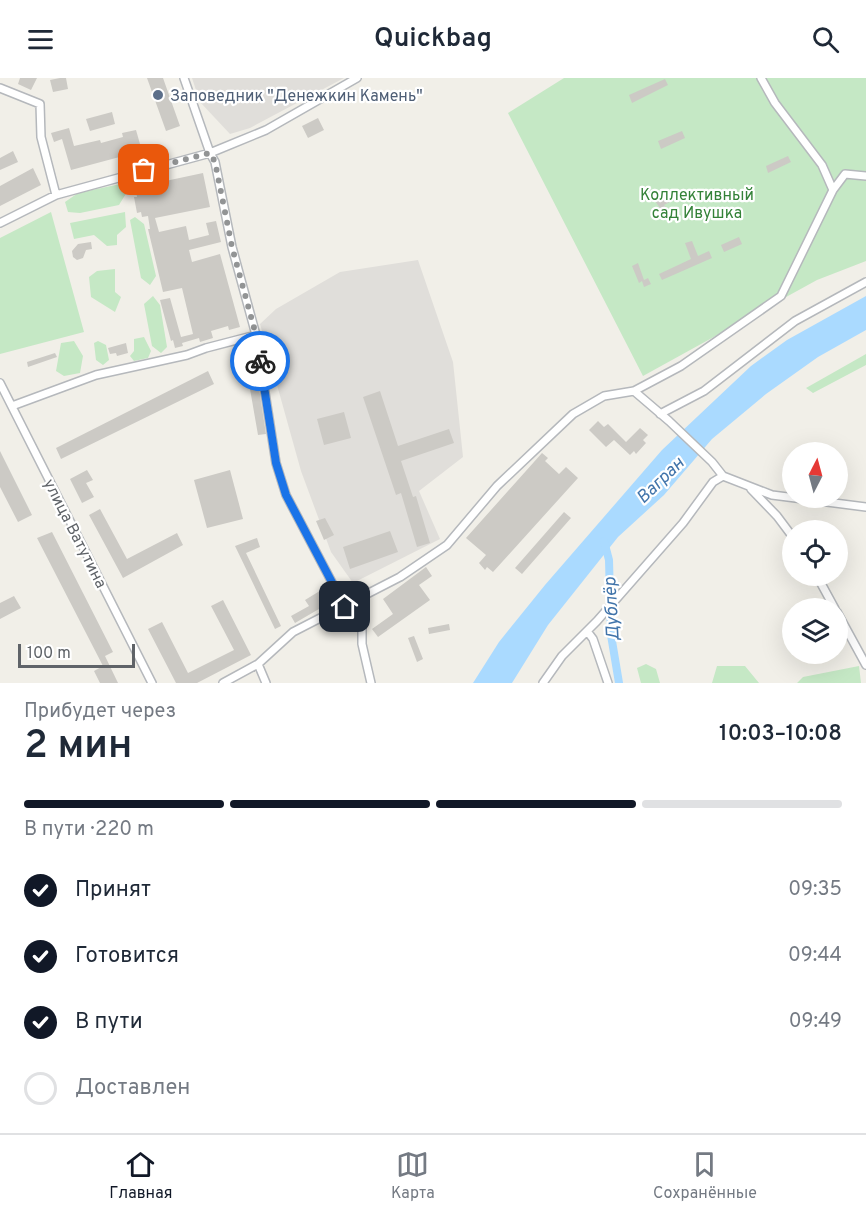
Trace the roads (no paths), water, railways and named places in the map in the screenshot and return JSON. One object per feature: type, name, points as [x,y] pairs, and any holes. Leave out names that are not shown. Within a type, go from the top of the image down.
[{"type":"street","points":[[184,78],[215,162],[232,247],[256,335],[276,463],[286,495],[345,607],[362,627],[362,644],[371,683]]},
{"type":"street","points":[[0,224],[56,195],[210,153],[266,130],[357,78]]},
{"type":"street","points":[[761,78],[775,103],[822,165],[833,190]]},
{"type":"street","points":[[0,88],[40,104],[41,137],[56,195]]},
{"type":"street","points":[[223,683],[258,664],[293,632],[400,577],[447,545],[497,486],[573,414],[604,396],[634,391],[681,366],[781,296],[833,190],[845,174],[866,176]]},
{"type":"street","points":[[660,414],[704,391],[795,321],[866,282]]},
{"type":"street","points":[[12,406],[96,375],[187,355],[256,335]]},
{"type":"street","name":"улица Ватутина","points":[[0,383],[152,683]]},
{"type":"street","points":[[634,391],[712,462],[723,476],[771,495],[866,507]]},
{"type":"street","points":[[543,683],[562,656],[597,621],[683,523],[713,482],[723,476]]},
{"type":"street","points":[[749,487],[782,523]]},
{"type":"street","points":[[587,631],[593,639],[608,683]]},
{"type":"street","points":[[848,633],[866,665]]},
{"type":"street","points":[[258,664],[266,683]]},
{"type":"water","name":"Вагран","points":[[866,296],[866,330],[818,357],[766,394],[712,439],[664,495],[618,537],[548,625],[512,683],[473,683],[499,642],[545,585],[662,450],[751,366],[787,340]]},
{"type":"waterway","name":"Дублёр","points":[[604,541],[609,560],[611,635],[619,683]]},
{"type":"place","name":"Заповедник \"Денежкин Камень\"","points":[[158,95]]},
{"type":"park label","name":"Коллективный сад Ивушка","points":[[697,203]]}]
